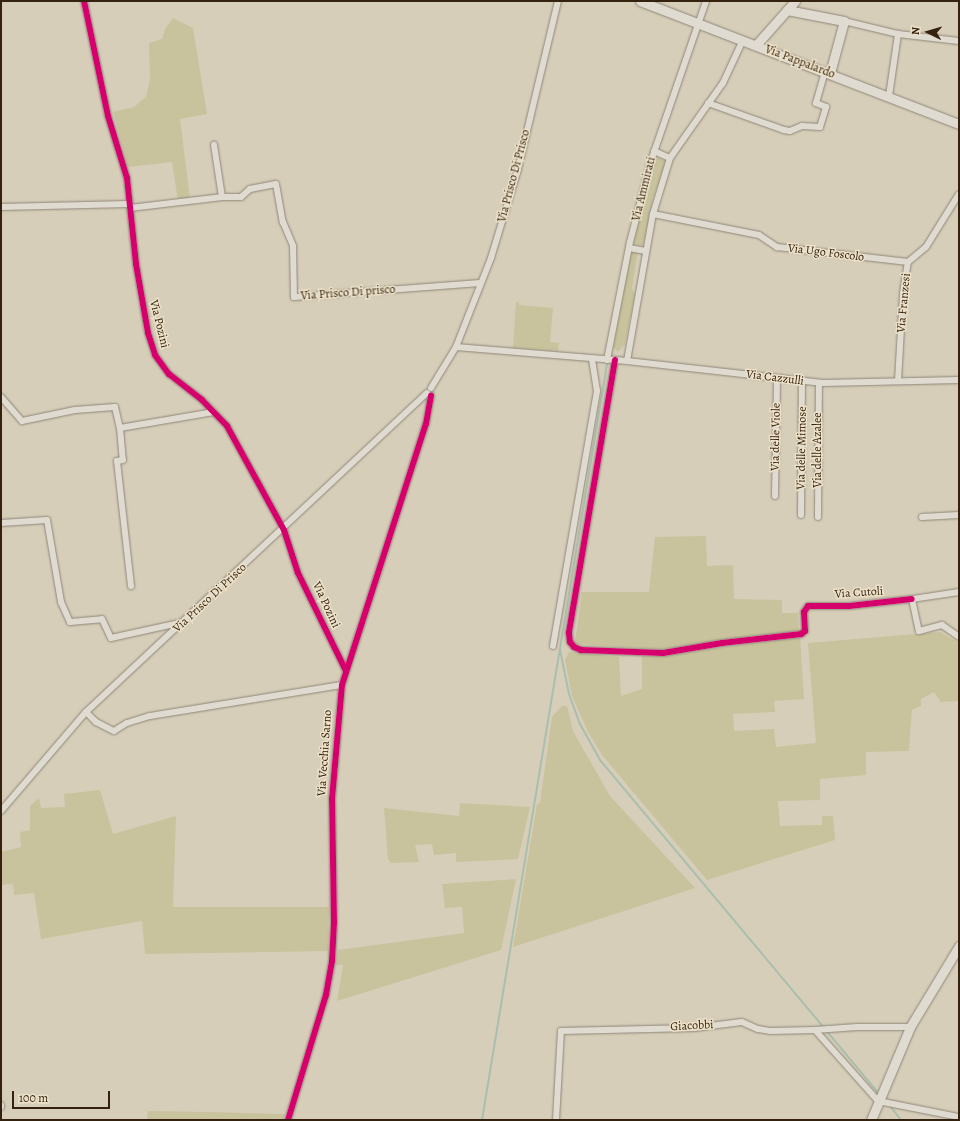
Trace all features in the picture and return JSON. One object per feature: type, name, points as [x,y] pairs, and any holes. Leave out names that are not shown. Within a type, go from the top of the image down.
[{"type":"street","name":"Via Pozini","points":[[84,1],[108,116],[127,178],[145,317],[156,356],[169,374],[214,412],[227,426],[284,530],[298,573],[346,671]]},
{"type":"street","name":"Via Prisco Di Prisco","points":[[1,811],[86,712],[284,530],[430,392],[456,347],[491,258],[518,169],[558,1]]},
{"type":"street","name":"Via Pappalardo","points":[[640,1],[828,72],[959,124]]},
{"type":"street","name":"Via Ammirati","points":[[607,360],[629,248],[654,151],[697,22],[706,1]]},
{"type":"street","points":[[756,45],[795,1]]},
{"type":"street","points":[[787,10],[844,21],[898,34],[959,41]]},
{"type":"street","points":[[708,103],[784,130],[790,131],[802,126],[820,127],[826,107],[816,103],[828,72],[844,21]]},
{"type":"street","points":[[889,96],[898,34]]},
{"type":"street","name":"Via Ammirati","points":[[627,361],[653,214],[670,158],[723,83],[743,40]]},
{"type":"street","points":[[1,207],[130,206],[222,197],[214,145]]},
{"type":"street","points":[[654,151],[670,158]]},
{"type":"street","name":"Via Prisco Di prisco","points":[[222,197],[241,197],[250,189],[276,184],[283,222],[293,246],[294,297],[480,283]]},
{"type":"street","name":"Via Franzesi","points":[[898,381],[903,293],[908,262],[926,247],[959,194]]},
{"type":"street","name":"Via Ugo Foscolo","points":[[653,214],[759,235],[777,247],[908,262]]},
{"type":"street","points":[[629,248],[646,251]]},
{"type":"street","name":"Via Cazzulli","points":[[456,347],[627,361],[819,383],[959,380]]},
{"type":"street","points":[[552,646],[597,391],[592,359]]},
{"type":"street","name":"Via Cutoli","points":[[615,360],[570,625],[570,642],[582,650],[663,653],[722,643],[801,634],[805,631],[804,612],[808,606],[848,606],[959,592]]},
{"type":"street","name":"Via delle Viole","points":[[775,496],[778,379]]},
{"type":"street","name":"Via delle Mimose","points":[[801,515],[802,381]]},
{"type":"street","name":"Via delle Azalee","points":[[818,518],[819,383]]},
{"type":"street","name":"Via Vecchia Sarno","points":[[288,1120],[326,995],[333,953],[332,799],[342,685],[426,424],[430,392]]},
{"type":"street","points":[[1,397],[22,421],[75,410],[115,407],[120,428],[123,460],[117,461],[131,586]]},
{"type":"street","points":[[120,428],[214,412]]},
{"type":"street","points":[[922,517],[959,516]]},
{"type":"street","points":[[1,522],[46,520],[61,602],[70,622],[102,618],[111,638],[185,622]]},
{"type":"street","points":[[912,599],[919,631],[942,625],[959,637]]},
{"type":"street","points":[[86,712],[96,722],[114,731],[127,723],[150,716],[342,685]]},
{"type":"street","points":[[871,1120],[910,1027],[959,946]]},
{"type":"street","name":"Giacobbi","points":[[556,1120],[560,1034],[565,1029],[694,1028],[742,1022],[758,1029],[770,1031],[910,1027]]},
{"type":"street","points":[[817,1030],[878,1101],[959,1117]]},
{"type":"shaded area","points":[[173,18],[193,28],[207,114],[180,119],[190,199],[178,201],[172,162],[128,167],[113,112],[134,107],[146,97],[150,79],[149,43],[162,39],[165,29]]},
{"type":"shaded area","points":[[656,157],[666,161],[653,198],[643,246],[633,244]]},
{"type":"shaded area","points":[[631,252],[638,252],[632,288],[635,294],[625,344],[618,352],[613,347]]},
{"type":"shaded area","points":[[516,302],[519,302],[519,305],[553,308],[550,342],[559,343],[558,351],[513,348]]},
{"type":"shaded area","points":[[706,536],[707,566],[733,565],[734,599],[782,600],[782,613],[798,613],[799,632],[659,649],[577,644],[575,642],[582,592],[649,592],[655,537]]},
{"type":"shaded area","points":[[940,632],[959,643],[959,701],[941,702],[934,692],[921,699],[921,706],[912,710],[909,751],[866,752],[866,775],[820,779],[820,800],[778,801],[780,826],[822,825],[822,816],[833,816],[835,840],[707,880],[602,755],[588,732],[572,696],[565,660],[569,652],[619,657],[621,696],[642,689],[642,656],[659,656],[800,637],[804,699],[774,701],[775,712],[733,714],[734,731],[774,729],[776,747],[816,743],[808,643]]},
{"type":"shaded area","points":[[562,706],[567,706],[573,731],[610,796],[695,888],[513,947],[537,804],[540,803],[552,717]]},
{"type":"shaded area","points":[[100,790],[113,834],[176,816],[173,907],[329,907],[328,951],[145,954],[142,921],[41,939],[34,893],[14,895],[13,884],[1,885],[1,852],[21,847],[20,832],[30,830],[30,806],[39,798],[41,808],[65,807],[64,794]]},
{"type":"shaded area","points":[[460,803],[530,807],[518,859],[456,862],[456,853],[434,855],[432,844],[415,845],[419,862],[391,863],[388,859],[384,808],[459,816]]},
{"type":"shaded area","points":[[516,879],[501,950],[337,1001],[343,965],[336,965],[338,950],[464,933],[462,907],[445,908],[442,884]]},
{"type":"shaded area","points":[[148,1111],[285,1114],[283,1120],[147,1120]]},
{"type":"waterway","points":[[482,1120],[607,364]]},
{"type":"waterway","points":[[560,650],[569,694],[580,724],[600,760],[877,1091]]},
{"type":"waterway","points":[[890,1106],[901,1120]]},
{"type":"cycle path","points":[[84,1],[108,116],[127,178],[136,264],[148,333],[155,355],[169,374],[202,400],[227,426],[284,530],[298,573],[346,671]]},
{"type":"cycle path","points":[[615,360],[569,633],[570,642],[574,647],[581,650],[663,653],[722,643],[801,634],[805,631],[804,612],[808,606],[849,606],[912,599]]},
{"type":"cycle path","points":[[288,1120],[326,995],[332,961],[334,922],[332,799],[342,685],[426,424],[431,395]]}]
